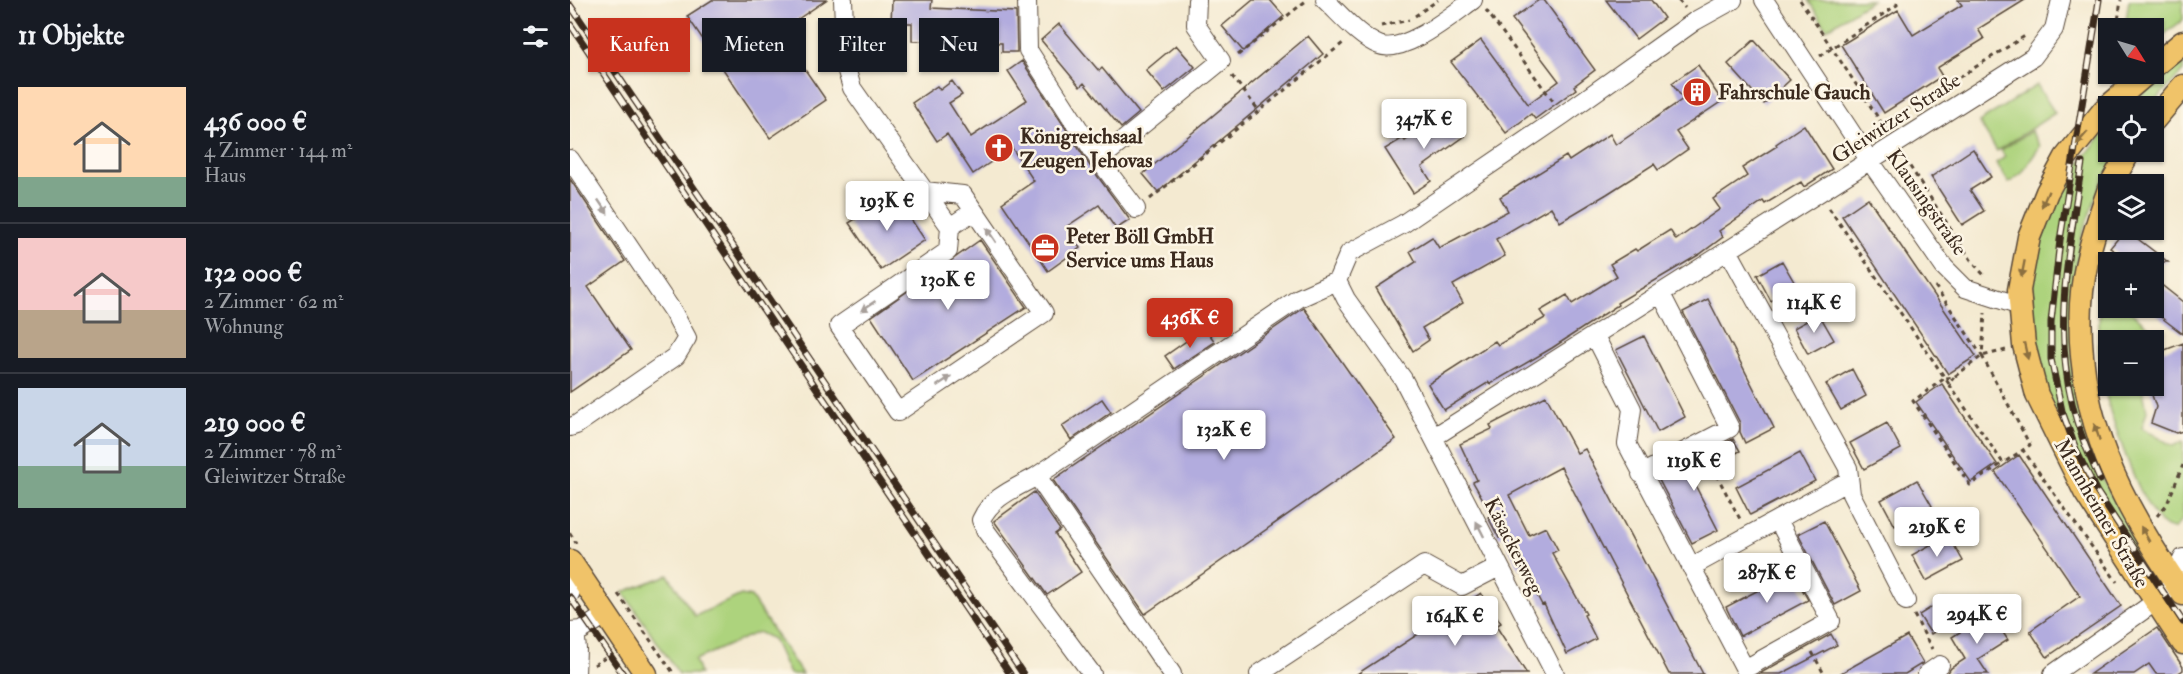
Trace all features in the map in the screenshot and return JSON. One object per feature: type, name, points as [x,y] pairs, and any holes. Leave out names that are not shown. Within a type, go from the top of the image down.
[{"type":"main road","points":[[2164,58],[2183,42]]},
{"type":"main road","name":"Mannheimer Straße","points":[[2134,84],[2104,110],[2076,144],[2047,192],[2029,237],[2019,290],[2020,306],[2024,345],[2037,395],[2085,492],[2183,643]]},
{"type":"main road","points":[[2164,108],[2183,86]]},
{"type":"main road","name":"Mannheimer Straße","points":[[2098,225],[2088,257],[2081,302],[2081,354],[2086,391],[2094,423],[2111,471],[2178,587]]},
{"type":"main road","points":[[572,563],[646,674]]},
{"type":"street","points":[[843,0],[844,57],[852,88],[924,191],[950,227],[948,251],[839,326],[898,412],[1044,313],[963,195],[924,191]]},
{"type":"street","points":[[1027,0],[1028,50],[1099,160],[1136,209]]},
{"type":"street","points":[[1099,160],[1221,61],[1196,24],[1197,0]]},
{"type":"street","points":[[1325,0],[1378,45],[1391,48],[1409,42],[1479,5]]},
{"type":"street","points":[[1092,674],[986,531],[981,520],[985,511],[993,503],[1037,476],[1299,298],[1337,281],[1349,253],[1402,224],[1563,115],[1695,21],[1733,0]]},
{"type":"street","name":"Klausingstraße","points":[[1764,0],[1870,161],[1944,267],[1965,288],[2020,306]]},
{"type":"street","name":"Gleiwitzer Straße","points":[[1434,437],[1729,252],[2033,57],[2054,29],[2061,0]]},
{"type":"street","points":[[570,159],[673,312],[687,338],[676,356],[570,428]]},
{"type":"street","points":[[950,227],[974,211]]},
{"type":"street","points":[[1729,252],[1848,468],[1851,494],[1906,601]]},
{"type":"street","name":"Käsackerweg","points":[[1337,281],[1346,299],[1403,379],[1555,674]]},
{"type":"street","points":[[1641,474],[1730,428],[1661,294]]},
{"type":"street","points":[[1595,336],[1632,409],[1627,444],[1747,671],[1831,621],[1778,520]]},
{"type":"street","points":[[1037,476],[1172,674]]},
{"type":"street","points":[[1691,567],[1848,482]]},
{"type":"street","points":[[2178,587],[2183,558]]},
{"type":"street","points":[[570,594],[573,585],[572,563]]},
{"type":"street","points":[[1259,674],[1424,565],[1462,586],[1499,567]]},
{"type":"street","name":"Mannheimer Straße","points":[[2155,602],[2178,587]]},
{"type":"street","points":[[2053,674],[2155,602]]},
{"type":"street","points":[[576,674],[577,649],[572,631],[582,630],[607,614]]},
{"type":"path","points":[[1260,112],[1221,61],[1242,54],[1307,0]]},
{"type":"path","points":[[1157,195],[1358,30],[1411,19],[1438,0]]},
{"type":"path","points":[[1806,65],[1897,5],[1897,0]]},
{"type":"path","points":[[2118,18],[2121,0]]},
{"type":"path","points":[[1479,5],[1563,115]]},
{"type":"path","points":[[1883,125],[2032,32]]},
{"type":"path","points":[[1820,194],[2003,464]]},
{"type":"path","points":[[1949,384],[1954,377],[1982,356],[2024,345]]},
{"type":"path","points":[[1954,377],[1945,378],[1912,401],[1970,486],[2030,445],[1982,356]]},
{"type":"path","points":[[1701,444],[1749,535]]},
{"type":"path","points":[[2023,450],[2119,585]]},
{"type":"path","points":[[2156,517],[2167,504],[2183,465]]},
{"type":"path","points":[[1906,601],[1933,669]]},
{"type":"path","points":[[1803,636],[1824,674]]},
{"type":"green space","points":[[1808,0],[1872,0],[1827,29]]},
{"type":"green space","points":[[2129,0],[2183,0],[2183,20],[2164,34],[2164,18],[2126,18]]},
{"type":"green space","points":[[2183,58],[2183,71],[2159,96],[2140,96],[2154,84],[2164,84],[2164,75]]},
{"type":"green space","points":[[2037,85],[2055,113],[1997,151],[1979,122]]},
{"type":"green space","points":[[2031,131],[2040,146],[2022,173],[2009,183],[1996,163],[2005,157],[2001,150]]},
{"type":"green space","points":[[2098,140],[2098,162],[2113,162],[2106,174],[2098,174],[2098,191],[2080,240],[2073,289],[2073,375],[2088,445],[2107,488],[2144,548],[2139,566],[2042,392],[2030,311],[2036,259],[2045,224],[2064,183]]},
{"type":"green space","points":[[2100,318],[2138,318],[2153,330],[2099,330]]},
{"type":"green space","points":[[2107,396],[2144,396],[2147,411],[2142,428],[2173,446],[2183,441],[2183,518],[2174,528],[2165,526],[2145,499],[2135,479]]},
{"type":"green space","points":[[668,575],[695,616],[741,595],[751,597],[802,674],[789,674],[773,639],[758,632],[695,660],[700,674],[679,674],[623,592]]},
{"type":"building","points":[[712,0],[826,0],[800,18],[702,18],[702,38],[687,16]]},
{"type":"building","points":[[892,0],[932,0],[931,8],[1016,12],[1017,52],[1002,52],[1002,43],[999,43],[999,18],[919,18],[919,41],[912,41],[912,23],[907,23],[907,18],[891,18]]},
{"type":"building","points":[[1253,0],[1270,0],[1284,16],[1243,51],[1222,26]]},
{"type":"building","points":[[1539,0],[1544,0],[1595,70],[1574,86],[1576,89],[1535,119],[1531,114],[1506,133],[1451,62],[1481,40],[1528,104],[1559,81],[1512,19]]},
{"type":"building","points":[[1606,0],[1651,0],[1664,18],[1636,39]]},
{"type":"building","points":[[1958,0],[2025,0],[1978,29],[1984,39],[1937,68],[1942,76],[1884,113],[1841,45],[1898,10],[1913,35],[1962,5]]},
{"type":"building","points":[[1059,24],[1099,71],[1102,68],[1139,113],[1121,128],[1084,83],[1080,87],[1041,40]]},
{"type":"building","points":[[1308,36],[1323,54],[1158,192],[1143,174]]},
{"type":"building","points":[[1754,40],[1790,80],[1764,104],[1728,64]]},
{"type":"building","points":[[1176,45],[1195,67],[1164,92],[1146,70]]},
{"type":"building","points":[[1022,61],[1090,166],[1130,220],[1116,229],[1099,205],[1066,227],[1080,248],[1048,271],[1002,203],[1034,181],[1012,148],[973,174],[947,134],[937,141],[912,103],[937,86],[940,90],[952,81],[962,95],[949,103],[971,137],[1027,100],[1008,71]]},
{"type":"building","points":[[1698,65],[1722,101],[1676,132],[1688,149],[1658,170],[1654,164],[1560,222],[1551,207],[1496,239],[1505,256],[1453,285],[1463,303],[1422,328],[1429,340],[1413,351],[1376,288],[1416,262],[1410,251],[1432,237],[1439,248],[1508,211],[1500,197],[1566,156],[1569,161],[1610,134],[1616,145],[1683,99],[1672,83]]},
{"type":"building","points":[[806,71],[826,100],[770,138],[725,72]]},
{"type":"building","points":[[1447,111],[1465,136],[1422,167],[1431,181],[1413,193],[1385,149],[1403,138],[1405,141]]},
{"type":"building","points":[[1804,125],[1832,169],[1804,187],[1801,182],[1765,204],[1763,201],[1719,231],[1723,237],[1700,254],[1617,303],[1618,305],[1552,348],[1490,384],[1489,382],[1444,410],[1428,384],[1495,341],[1498,345],[1545,318],[1540,311],[1567,295],[1572,304],[1617,276],[1610,264],[1635,249],[1637,251],[1670,230],[1676,240],[1720,209],[1713,199],[1747,176],[1742,168],[1777,146],[1776,144]]},
{"type":"building","points":[[1973,149],[1991,177],[1970,190],[1984,211],[1962,225],[1931,177]]},
{"type":"building","points":[[570,179],[625,261],[588,287],[631,350],[570,392]]},
{"type":"building","points":[[894,194],[925,240],[881,270],[849,223]]},
{"type":"building","points":[[1868,198],[1976,356],[1948,374],[1842,216]]},
{"type":"building","points":[[980,240],[1026,307],[913,381],[871,317]]},
{"type":"building","points":[[2117,240],[2139,240],[2155,252],[2116,252],[2110,248]]},
{"type":"building","points":[[1782,261],[1797,287],[1771,301],[1757,275]]},
{"type":"building","points":[[2164,287],[2183,302],[2183,334],[2162,318],[2164,318]]},
{"type":"building","points":[[1708,299],[1774,428],[1745,443],[1740,432],[1740,423],[1683,312]]},
{"type":"building","points":[[1304,308],[1396,439],[1145,614],[1053,480]]},
{"type":"building","points":[[1819,314],[1834,340],[1808,354],[1794,328]]},
{"type":"building","points":[[1205,328],[1215,342],[1174,369],[1165,356]]},
{"type":"building","points":[[1644,336],[1685,417],[1658,432],[1616,350]]},
{"type":"building","points":[[2183,343],[2183,431],[2176,433],[2151,423],[2156,407],[2152,396],[2164,396],[2164,350]]},
{"type":"building","points":[[1852,369],[1866,396],[1841,410],[1826,384]]},
{"type":"building","points":[[1942,384],[1997,464],[1971,482],[1916,402]]},
{"type":"building","points":[[1546,396],[1577,453],[1585,449],[1703,674],[1669,674],[1561,467],[1509,495],[1529,535],[1546,527],[1558,550],[1552,553],[1586,614],[1584,615],[1596,639],[1567,654],[1544,604],[1542,605],[1523,568],[1519,569],[1503,535],[1499,538],[1488,517],[1492,515],[1473,482],[1477,480],[1460,444],[1492,429],[1490,425]]},
{"type":"building","points":[[1102,399],[1111,412],[1071,440],[1062,426]]},
{"type":"building","points":[[1887,423],[1901,449],[1864,469],[1850,443]]},
{"type":"building","points":[[1733,439],[1740,451],[1691,477],[1718,530],[1692,543],[1658,478]]},
{"type":"building","points":[[1800,453],[1815,481],[1750,515],[1736,487]]},
{"type":"building","points":[[2019,455],[2121,606],[2047,657],[2030,631],[2080,596],[1995,472]]},
{"type":"building","points":[[1917,480],[1932,506],[1895,526],[1881,500]]},
{"type":"building","points":[[1034,492],[1060,530],[1055,534],[1081,572],[1047,595],[994,521]]},
{"type":"building","points":[[1824,521],[1861,591],[1835,605],[1798,534]]},
{"type":"building","points":[[1948,535],[1963,561],[1926,581],[1912,555]]},
{"type":"building","points":[[1793,572],[1808,600],[1740,636],[1726,607]]},
{"type":"building","points":[[1481,593],[1501,623],[1496,626],[1527,674],[1357,674]]},
{"type":"building","points":[[1943,600],[1955,619],[1931,634],[1919,615]]},
{"type":"building","points":[[1990,613],[2008,640],[1978,659],[1988,674],[1947,674],[1951,668],[1965,659],[1952,637]]},
{"type":"building","points":[[2157,628],[2183,670],[2177,674],[2156,674],[2149,664],[2134,674],[2090,674]]},
{"type":"building","points":[[1831,634],[1837,645],[1781,674],[1759,674]]},
{"type":"building","points":[[1907,636],[1923,663],[1905,674],[1839,674]]},
{"type":"railway","points":[[2099,0],[2060,240],[2051,322],[2051,359],[2062,411],[2077,452],[2097,492],[2183,622]]},
{"type":"railway","points":[[570,5],[1023,674]]},
{"type":"railway","points":[[570,24],[1010,674]]},
{"type":"railway","points":[[2082,163],[2065,283],[2064,343],[2066,373],[2074,413],[2100,480]]},
{"type":"railway","points":[[570,597],[623,674]]},
{"type":"place","name":"Fahrschule Gauch","points":[[1697,92]]},
{"type":"place","name":"Königreichsaal Zeugen Jehovas","points":[[999,148]]},
{"type":"place","name":"Peter Böll GmbH Service ums Haus","points":[[1045,248]]}]
